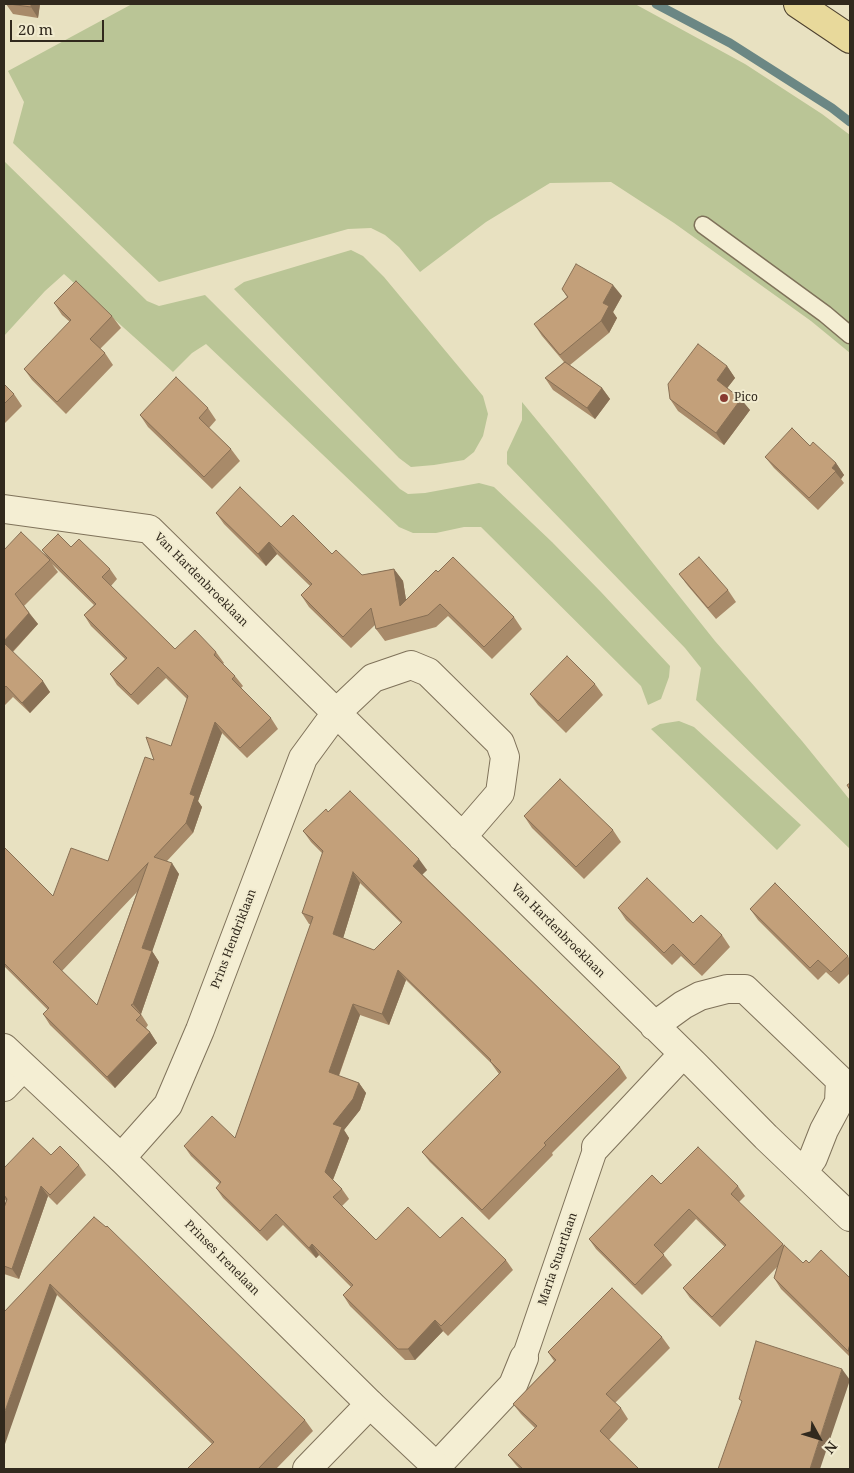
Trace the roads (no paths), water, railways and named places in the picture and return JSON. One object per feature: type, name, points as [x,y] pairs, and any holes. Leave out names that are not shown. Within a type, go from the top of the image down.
[{"type":"main road","points":[[798,4],[850,39]]},
{"type":"street","name":"Van Hardenbroeklaan","points":[[4,509],[149,528],[766,1138],[850,1217]]},
{"type":"street","points":[[336,713],[373,678],[412,665],[428,672],[500,743],[505,756],[500,793],[462,837]]},
{"type":"street","name":"Prins Hendriklaan","points":[[121,1158],[168,1105],[200,1030],[303,758],[336,713]]},
{"type":"street","points":[[654,1026],[683,1005],[700,996],[727,989],[745,989],[840,1080],[839,1102],[812,1158],[803,1172]]},
{"type":"street","name":"Maria Stuartlaan","points":[[438,1468],[513,1385],[596,1147],[683,1054]]},
{"type":"street","points":[[4,1087],[13,1058]]},
{"type":"street","name":"Prinses Irenelaan","points":[[13,1058],[121,1158],[370,1404],[438,1468]]},
{"type":"street","points":[[307,1469],[370,1404]]},
{"type":"lane","points":[[703,225],[825,314],[850,335]]},
{"type":"waterway","points":[[656,4],[730,43],[832,108],[850,122]]},
{"type":"place","name":"Pico","points":[[724,398]]}]
